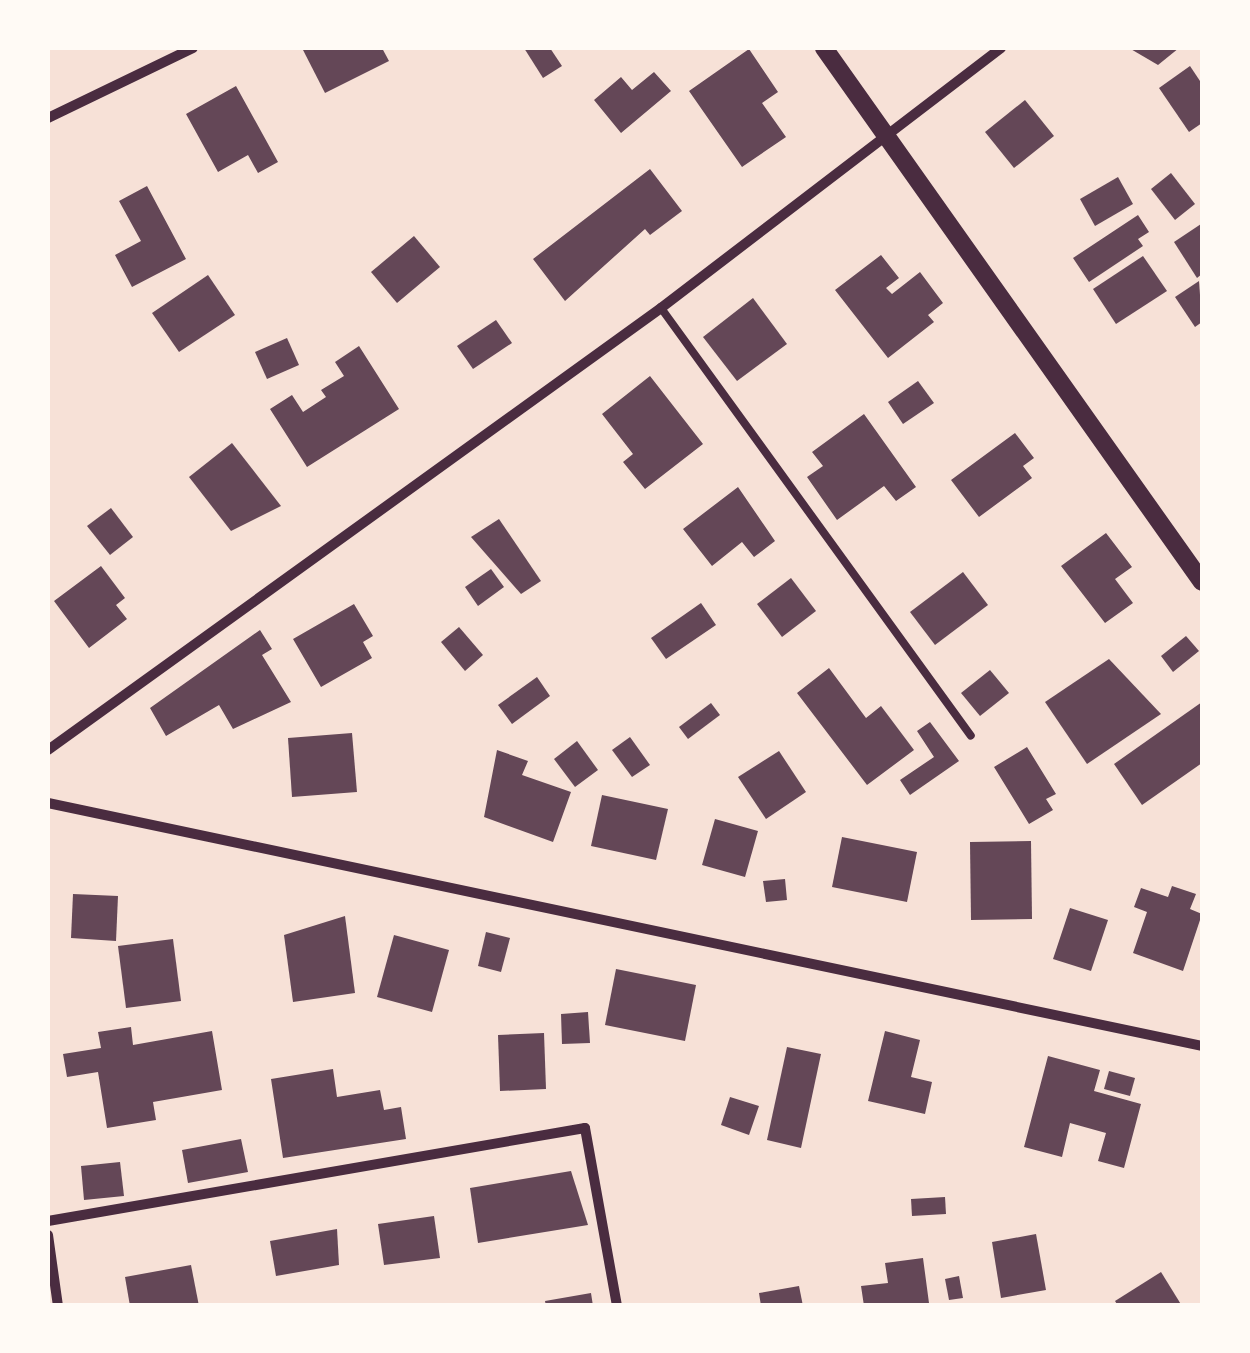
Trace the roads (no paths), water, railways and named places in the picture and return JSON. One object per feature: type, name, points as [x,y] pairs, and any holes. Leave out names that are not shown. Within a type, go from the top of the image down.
[{"type":"street","points":[[48,118],[193,48]]},
{"type":"street","points":[[824,48],[1202,582]]},
{"type":"street","points":[[48,750],[661,308],[1001,48]]},
{"type":"street","points":[[48,803],[1202,1046]]},
{"type":"street","points":[[48,1221],[585,1128],[617,1306]]},
{"type":"street","points":[[48,1235],[58,1306]]},
{"type":"lane","points":[[661,308],[972,736]]}]
